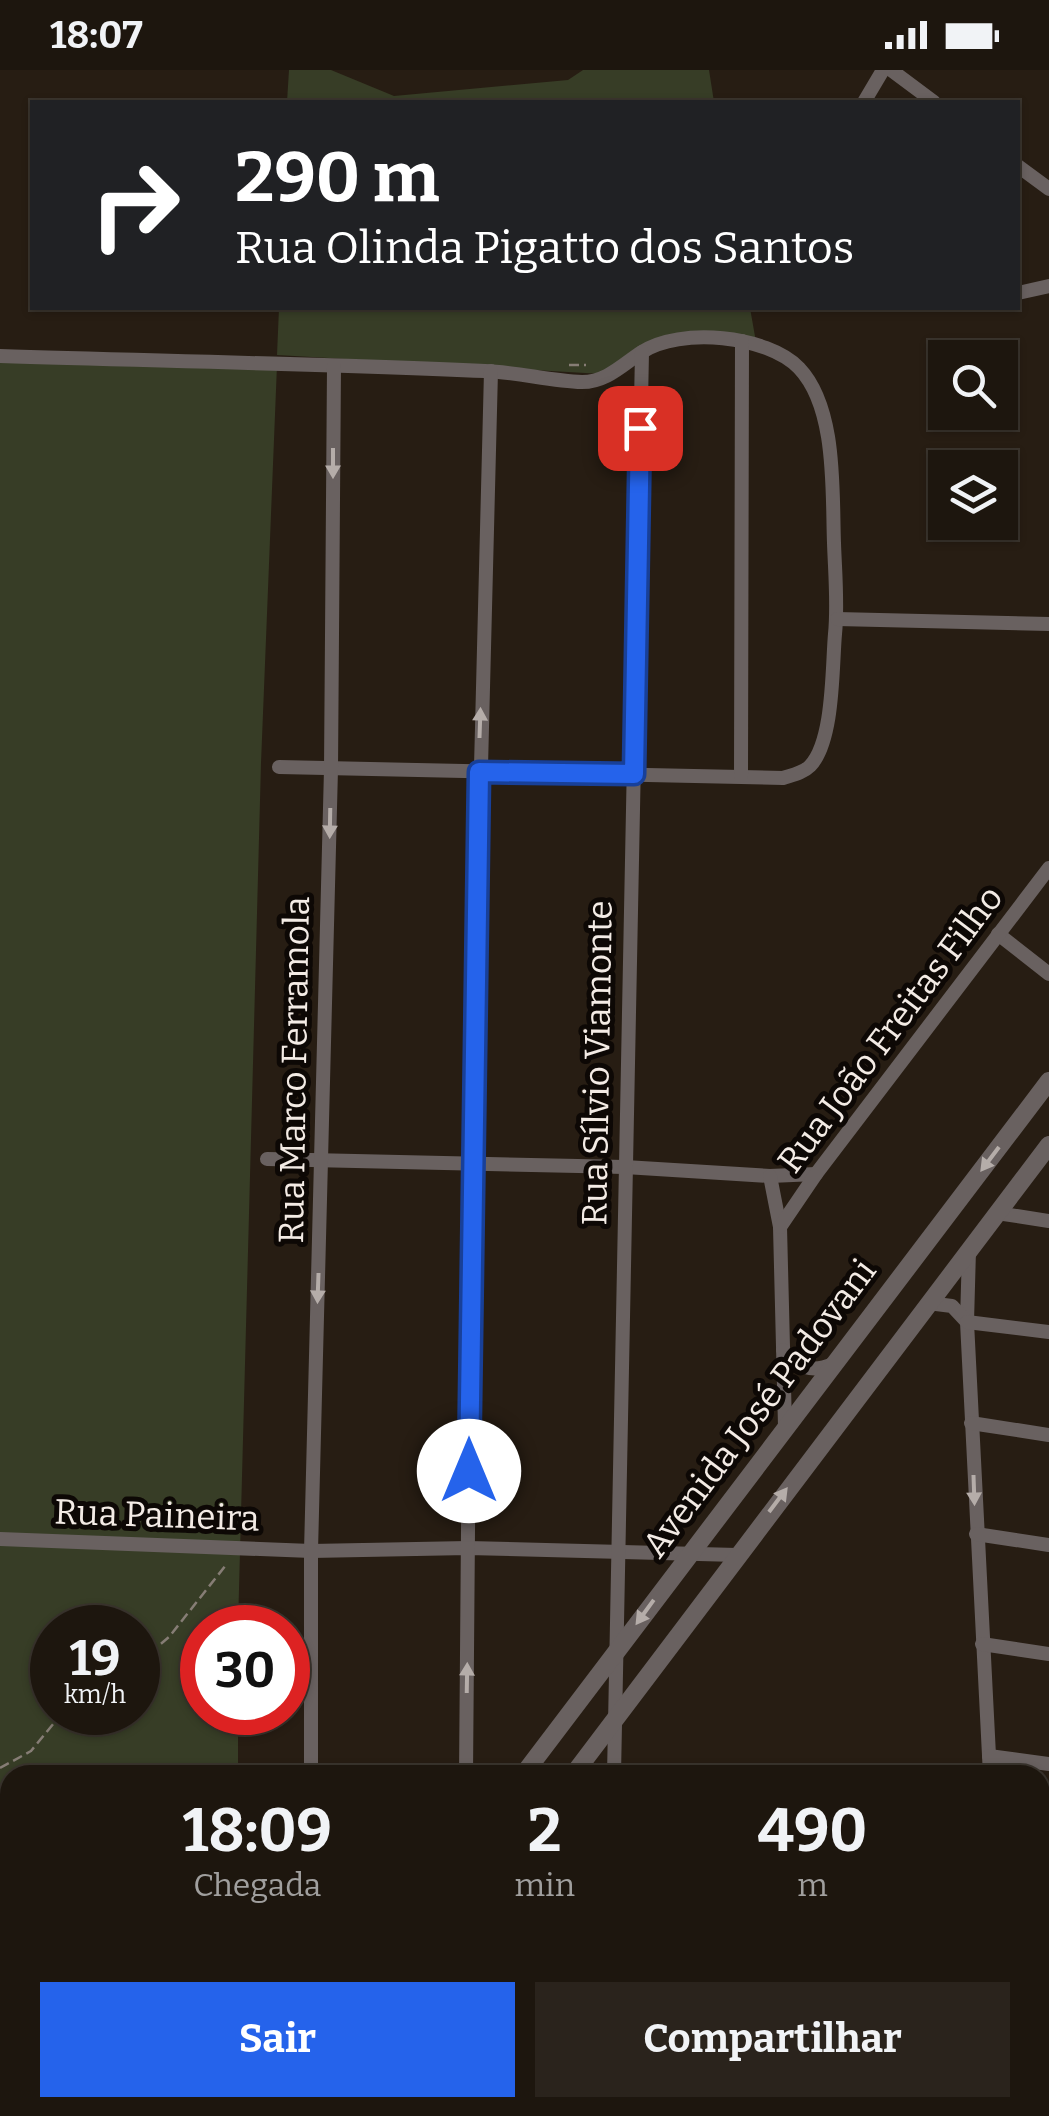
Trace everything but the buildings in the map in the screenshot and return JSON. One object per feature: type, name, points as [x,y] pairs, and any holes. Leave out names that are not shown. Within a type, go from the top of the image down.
[{"type":"street","points":[[865,100],[887,70],[931,100]]},
{"type":"street","points":[[1020,167],[1049,189]]},
{"type":"street","points":[[1020,293],[1049,286]]},
{"type":"street","points":[[0,356],[491,371],[584,382],[604,376],[665,342],[696,338],[749,342],[798,367],[818,401],[831,452],[837,619],[826,722],[818,754],[800,773],[783,778],[279,767]]},
{"type":"street","points":[[740,776],[749,342]]},
{"type":"street","name":"Rua Sílvio Viamonte","points":[[614,1765],[642,352]]},
{"type":"street","name":"Rua Marco Ferramola","points":[[311,1765],[311,1550],[331,769],[334,366]]},
{"type":"street","points":[[466,1765],[471,1163],[491,371]]},
{"type":"street","points":[[837,619],[1049,624]]},
{"type":"street","name":"Rua João Freitas Filho","points":[[780,1226],[1049,868]]},
{"type":"street","points":[[998,934],[1049,974]]},
{"type":"street","name":"Avenida José Padovani","points":[[531,1765],[1049,1081]]},
{"type":"street","name":"Avenida José Padovani","points":[[580,1765],[1049,1144]]},
{"type":"street","points":[[267,1159],[625,1167],[770,1176],[816,1174]]},
{"type":"street","points":[[770,1176],[780,1226],[785,1426]]},
{"type":"street","points":[[997,1212],[1049,1220]]},
{"type":"street","points":[[969,1250],[967,1322],[989,1765]]},
{"type":"street","points":[[928,1303],[952,1306],[967,1322],[1049,1332]]},
{"type":"street","points":[[783,1349],[802,1367],[818,1369],[833,1364]]},
{"type":"street","points":[[972,1423],[1049,1435]]},
{"type":"street","points":[[976,1534],[1049,1545]]},
{"type":"street","name":"Rua Paineira","points":[[0,1539],[311,1550],[468,1548],[736,1554]]},
{"type":"street","points":[[982,1644],[1049,1654]]},
{"type":"street","points":[[988,1756],[1049,1764]]},
{"type":"path","points":[[565,365],[601,366]]},
{"type":"path","points":[[160,1645],[238,1548]]},
{"type":"path","points":[[5,1765],[31,1751],[44,1735]]},
{"type":"green space","points":[[289,70],[331,70],[394,96],[568,80],[583,70],[709,70],[714,100],[287,100]]},
{"type":"green space","points":[[279,310],[750,310],[756,342],[695,333],[602,374],[277,355]]},
{"type":"green space","points":[[0,359],[277,365],[261,763],[239,1605],[180,1605],[180,1735],[238,1735],[238,1765],[0,1765]]},
{"type":"route","points":[[469,1471],[479,772],[634,774],[640,428]]}]
